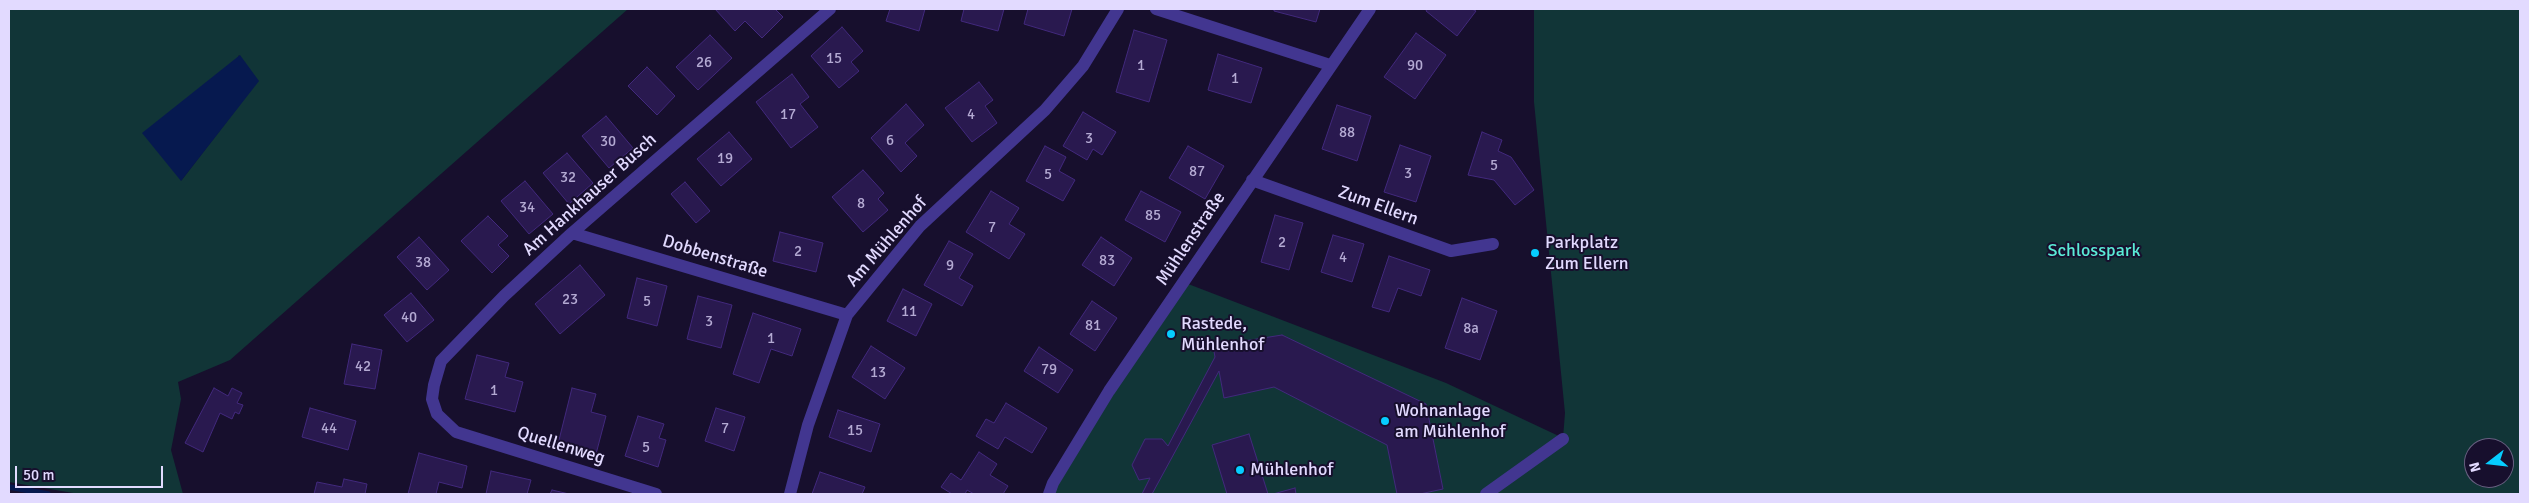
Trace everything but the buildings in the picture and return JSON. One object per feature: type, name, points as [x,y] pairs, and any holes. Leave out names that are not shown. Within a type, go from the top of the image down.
[{"type":"street","name":"Am Hankhauser Busch","points":[[456,432],[437,414],[432,399],[441,361],[504,296],[572,233],[830,9]]},
{"type":"street","name":"Am Mühlenhof","points":[[790,494],[808,425],[846,315],[920,226],[1009,145],[1064,88],[1083,66],[1118,9]]},
{"type":"street","points":[[1156,9],[1330,65]]},
{"type":"street","name":"Mühlenstraße","points":[[1049,494],[1053,483],[1109,391],[1370,9]]},
{"type":"street","name":"Zum Ellern","points":[[1252,180],[1451,251],[1493,244]]},
{"type":"street","name":"Dobbenstraße","points":[[572,233],[846,315]]},
{"type":"street","name":"Quellenweg","points":[[456,432],[656,494]]},
{"type":"street","points":[[1486,494],[1563,439]]},
{"type":"green space","points":[[9,9],[628,9],[230,360],[178,382],[181,399],[171,450],[183,494],[79,494],[9,482]],"holes":[[[239,55],[258,81],[181,181]]]},
{"type":"green space","name":"Schlosspark","points":[[1534,9],[2520,9],[2520,494],[1049,494],[1183,282],[1446,383],[1563,438],[1565,413],[1534,102]]},
{"type":"shaded area","points":[[240,55],[259,81],[181,181],[142,133]]},
{"type":"waterway","points":[[9,487],[48,494]]},
{"type":"place","name":"Parkplatz Zum Ellern","points":[[1535,253]]},
{"type":"place","name":"Rastede, Mühlenhof","points":[[1171,334]]},
{"type":"place","name":"Wohnanlage am Mühlenhof","points":[[1385,421]]},
{"type":"place","name":"Mühlenhof","points":[[1240,470]]}]
